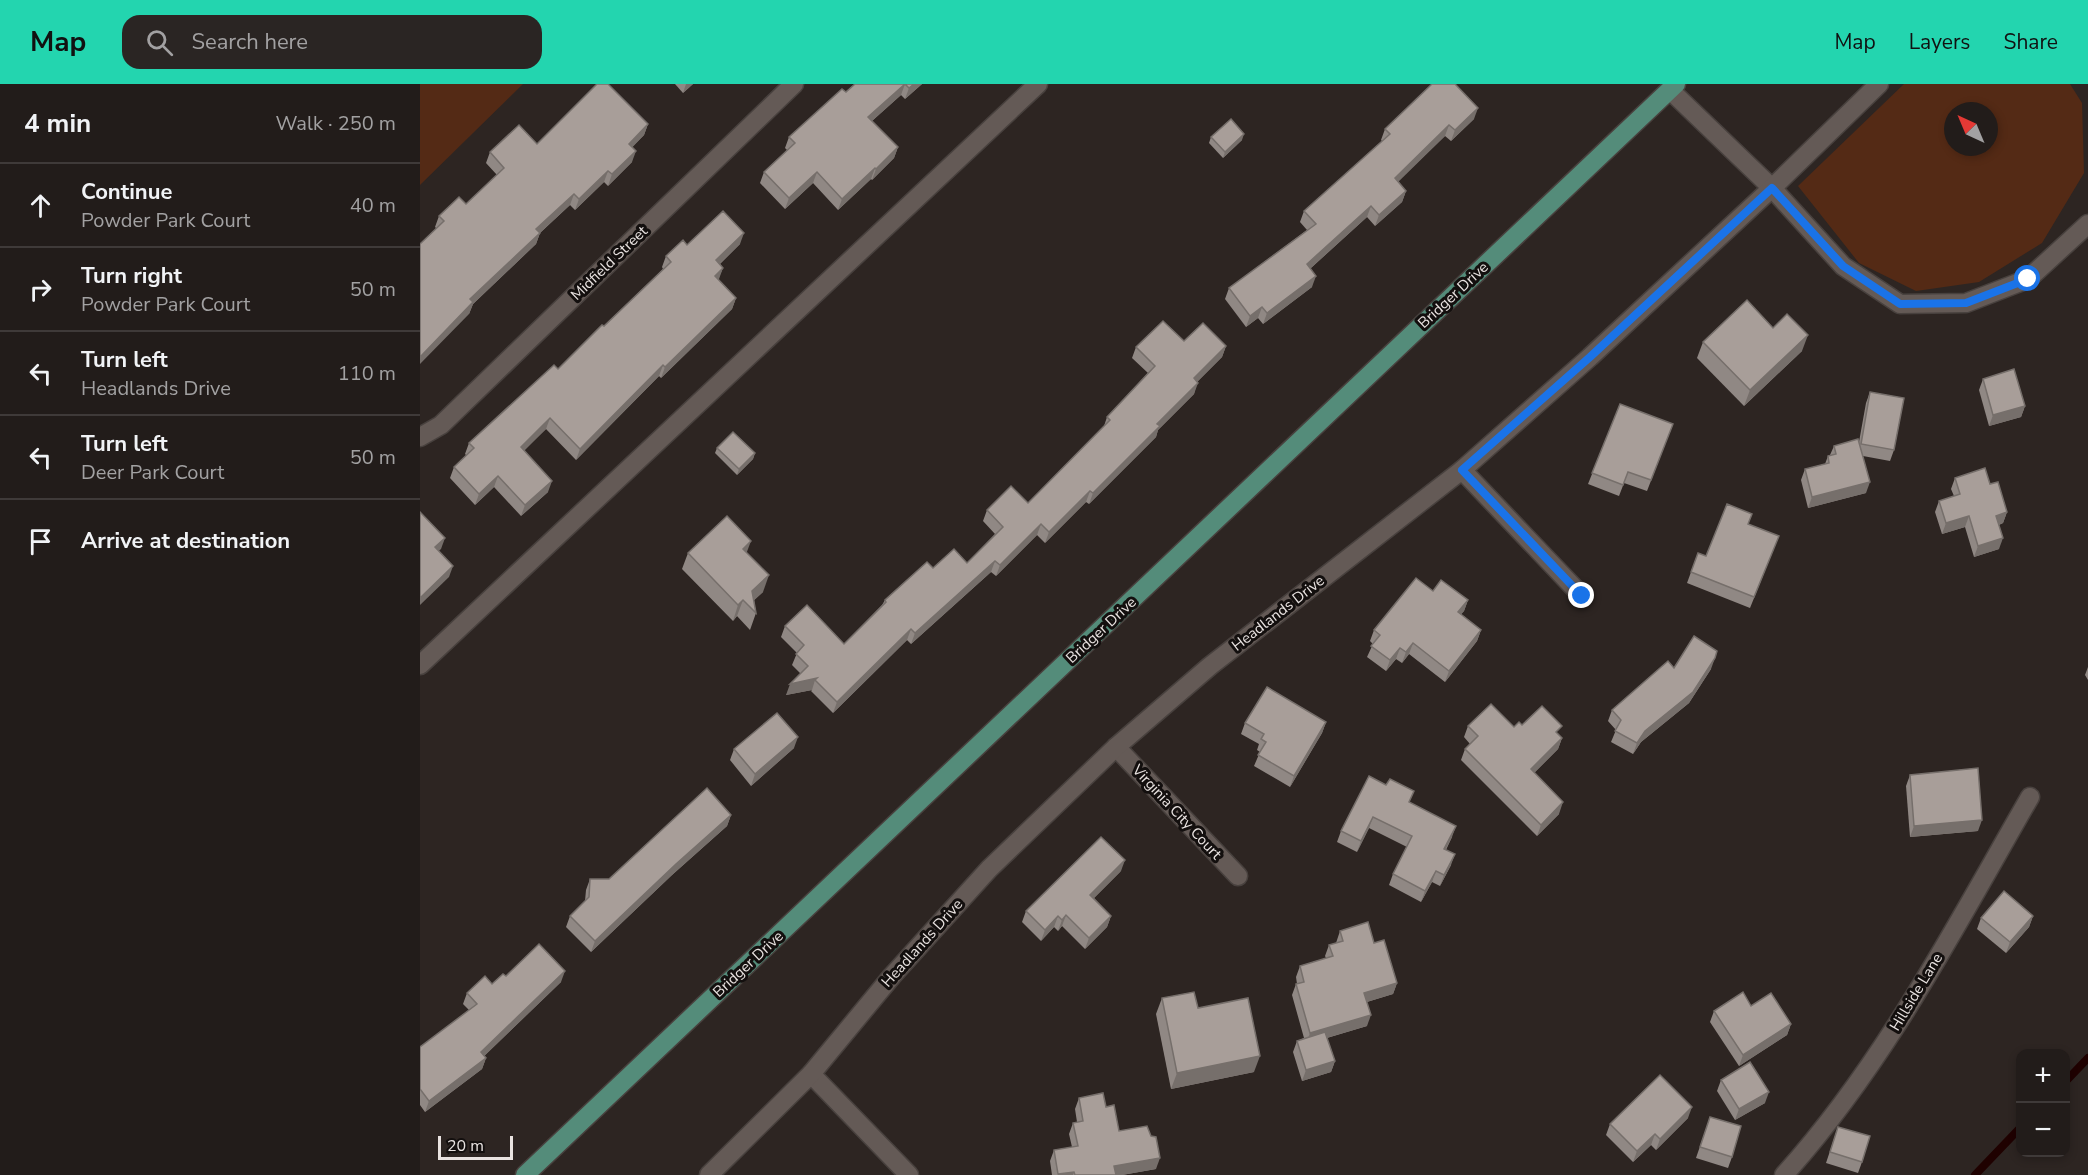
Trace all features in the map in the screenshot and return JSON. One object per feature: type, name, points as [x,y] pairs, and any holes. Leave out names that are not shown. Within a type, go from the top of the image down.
[{"type":"main road","name":"Bridger Drive","points":[[525,1175],[1673,87]]},
{"type":"street","name":"Midfield Street","points":[[420,437],[441,424],[794,84]]},
{"type":"street","points":[[420,665],[1038,84]]},
{"type":"street","name":"Headlands Drive","points":[[709,1175],[811,1074],[892,976],[989,869],[1116,747],[1210,666],[1462,470],[1590,357],[1772,188],[1879,84]]},
{"type":"street","points":[[1673,87],[1772,188],[1843,266],[1900,304],[1966,303],[2028,279],[2088,224]]},
{"type":"street","points":[[1462,470],[1582,596]]},
{"type":"street","name":"Virginia City Court","points":[[1116,747],[1238,876]]},
{"type":"street","name":"Hillside Lane","points":[[1784,1175],[1818,1138],[1883,1048],[2030,797]]},
{"type":"street","points":[[811,1074],[909,1175]]},
{"type":"shaded area","points":[[420,84],[523,84],[420,185]]},
{"type":"shaded area","points":[[1904,84],[2070,84],[2082,103],[2084,173],[2042,243],[1979,282],[1916,291],[1859,263],[1798,186]]},
{"type":"building","points":[[597,84],[608,84],[648,124],[629,144],[636,151],[612,174],[608,171],[579,199],[574,194],[536,229],[540,233],[470,299],[473,302],[420,357],[420,244],[444,221],[439,216],[459,197],[466,204],[504,168],[490,152],[519,125],[537,144]]},
{"type":"building","points":[[855,84],[905,84],[868,117],[898,147],[842,199],[817,172],[789,198],[764,172],[795,143],[789,137],[842,89],[846,92]]},
{"type":"building","points":[[1432,84],[1455,84],[1478,108],[1455,130],[1449,125],[1395,178],[1406,191],[1379,215],[1371,206],[1307,264],[1316,276],[1267,313],[1262,307],[1250,316],[1229,288],[1316,224],[1304,211],[1390,134],[1385,129]]},
{"type":"building","points":[[1231,119],[1244,134],[1225,152],[1211,137]]},
{"type":"building","points":[[723,211],[744,233],[716,260],[723,268],[715,276],[736,298],[665,367],[663,365],[580,449],[550,418],[521,447],[552,481],[525,505],[498,476],[479,494],[454,467],[474,448],[469,443],[554,365],[558,369],[602,325],[604,326],[671,262],[666,256],[683,240],[687,245]]},
{"type":"building","points":[[1747,300],[1773,328],[1787,314],[1808,335],[1750,390],[1703,342]]},
{"type":"building","points":[[1163,321],[1184,341],[1203,323],[1226,346],[1194,378],[1198,383],[1157,424],[1160,426],[1093,493],[1090,491],[1049,532],[1041,524],[1000,565],[995,561],[915,633],[911,629],[837,702],[815,680],[817,678],[790,684],[808,666],[796,654],[804,645],[785,626],[807,605],[844,644],[886,602],[885,600],[927,562],[933,568],[954,549],[967,563],[1003,527],[987,510],[1011,486],[1028,503],[1110,420],[1107,417],[1155,366],[1136,347]]},
{"type":"building","points":[[2014,369],[2025,406],[1993,415],[1983,379]]},
{"type":"building","points":[[1870,392],[1904,398],[1894,450],[1861,444]]},
{"type":"building","points":[[1620,404],[1673,424],[1651,480],[1628,472],[1623,485],[1592,473]]},
{"type":"building","points":[[733,432],[755,453],[739,469],[717,448]]},
{"type":"building","points":[[1858,439],[1870,482],[1812,497],[1805,469],[1829,463],[1828,456],[1836,454],[1834,446]]},
{"type":"building","points":[[1985,468],[1990,484],[1998,482],[2007,512],[1996,516],[2003,538],[1978,546],[1969,516],[1946,523],[1939,501],[1960,494],[1955,478]]},
{"type":"building","points":[[1727,504],[1752,514],[1748,524],[1779,536],[1754,597],[1691,572],[1698,553],[1706,556]]},
{"type":"building","points":[[420,512],[445,538],[435,547],[453,566],[420,598]]},
{"type":"building","points":[[727,516],[751,541],[743,549],[769,575],[752,591],[756,613],[743,600],[738,605],[688,553]]},
{"type":"building","points":[[1416,578],[1433,591],[1441,580],[1468,600],[1458,612],[1481,630],[1449,671],[1413,643],[1406,652],[1400,648],[1390,660],[1371,646],[1380,635],[1374,630]]},
{"type":"building","points":[[1694,636],[1717,651],[1715,658],[1693,692],[1645,731],[1637,743],[1615,731],[1621,720],[1612,710],[1668,661],[1674,668]]},
{"type":"building","points":[[1267,687],[1326,722],[1294,776],[1258,755],[1266,742],[1261,739],[1264,734],[1245,723]]},
{"type":"building","points":[[1491,704],[1514,727],[1519,722],[1522,725],[1542,706],[1562,726],[1556,732],[1562,738],[1531,769],[1563,802],[1541,825],[1465,749],[1478,736],[1468,726]]},
{"type":"building","points":[[777,713],[798,737],[755,774],[734,749]]},
{"type":"building","points":[[1978,768],[1982,820],[1914,826],[1910,775]]},
{"type":"building","points":[[1369,776],[1386,785],[1390,779],[1414,791],[1409,802],[1456,826],[1444,849],[1455,854],[1444,875],[1436,871],[1425,891],[1393,874],[1412,836],[1373,817],[1361,841],[1341,831]]},
{"type":"building","points":[[707,788],[731,815],[595,941],[570,916],[589,897],[590,879],[609,879]]},
{"type":"building","points":[[1101,837],[1125,860],[1090,895],[1111,916],[1089,938],[1066,915],[1062,920],[1058,916],[1045,930],[1026,911]]},
{"type":"building","points":[[2004,891],[2033,916],[2010,942],[1981,918]]},
{"type":"building","points":[[1368,922],[1374,943],[1384,940],[1397,983],[1364,993],[1371,1015],[1310,1033],[1296,984],[1304,982],[1300,966],[1333,956],[1329,945],[1343,941],[1340,931]]},
{"type":"building","points":[[539,944],[565,971],[481,1052],[486,1058],[429,1101],[420,1089],[420,1047],[477,1004],[467,993],[485,976],[492,984],[503,974],[506,976]]},
{"type":"building","points":[[1194,992],[1198,1008],[1248,998],[1260,1056],[1177,1073],[1162,998]]},
{"type":"building","points":[[1743,992],[1751,1006],[1771,993],[1791,1024],[1743,1055],[1714,1011]]},
{"type":"building","points":[[1325,1032],[1335,1061],[1306,1070],[1297,1041]]},
{"type":"building","points":[[1750,1062],[1769,1092],[1739,1109],[1721,1080]]},
{"type":"building","points":[[1660,1075],[1692,1107],[1660,1139],[1655,1134],[1637,1151],[1610,1124]]},
{"type":"building","points":[[1103,1093],[1106,1107],[1114,1105],[1119,1131],[1147,1126],[1151,1136],[1156,1137],[1160,1158],[1114,1166],[1116,1175],[1075,1175],[1074,1172],[1058,1174],[1054,1150],[1078,1146],[1073,1123],[1083,1121],[1079,1098]]},
{"type":"building","points":[[1710,1117],[1741,1126],[1732,1157],[1700,1147]]},
{"type":"building","points":[[1838,1127],[1870,1136],[1862,1162],[1830,1152]]},
{"type":"waterway","points":[[2070,1077],[2088,1058]]},
{"type":"waterway","points":[[1975,1175],[2016,1132]]},
{"type":"route","points":[[1582,596],[1462,470],[1590,357],[1772,188],[1843,266],[1900,304],[1966,303],[2028,279]]}]
